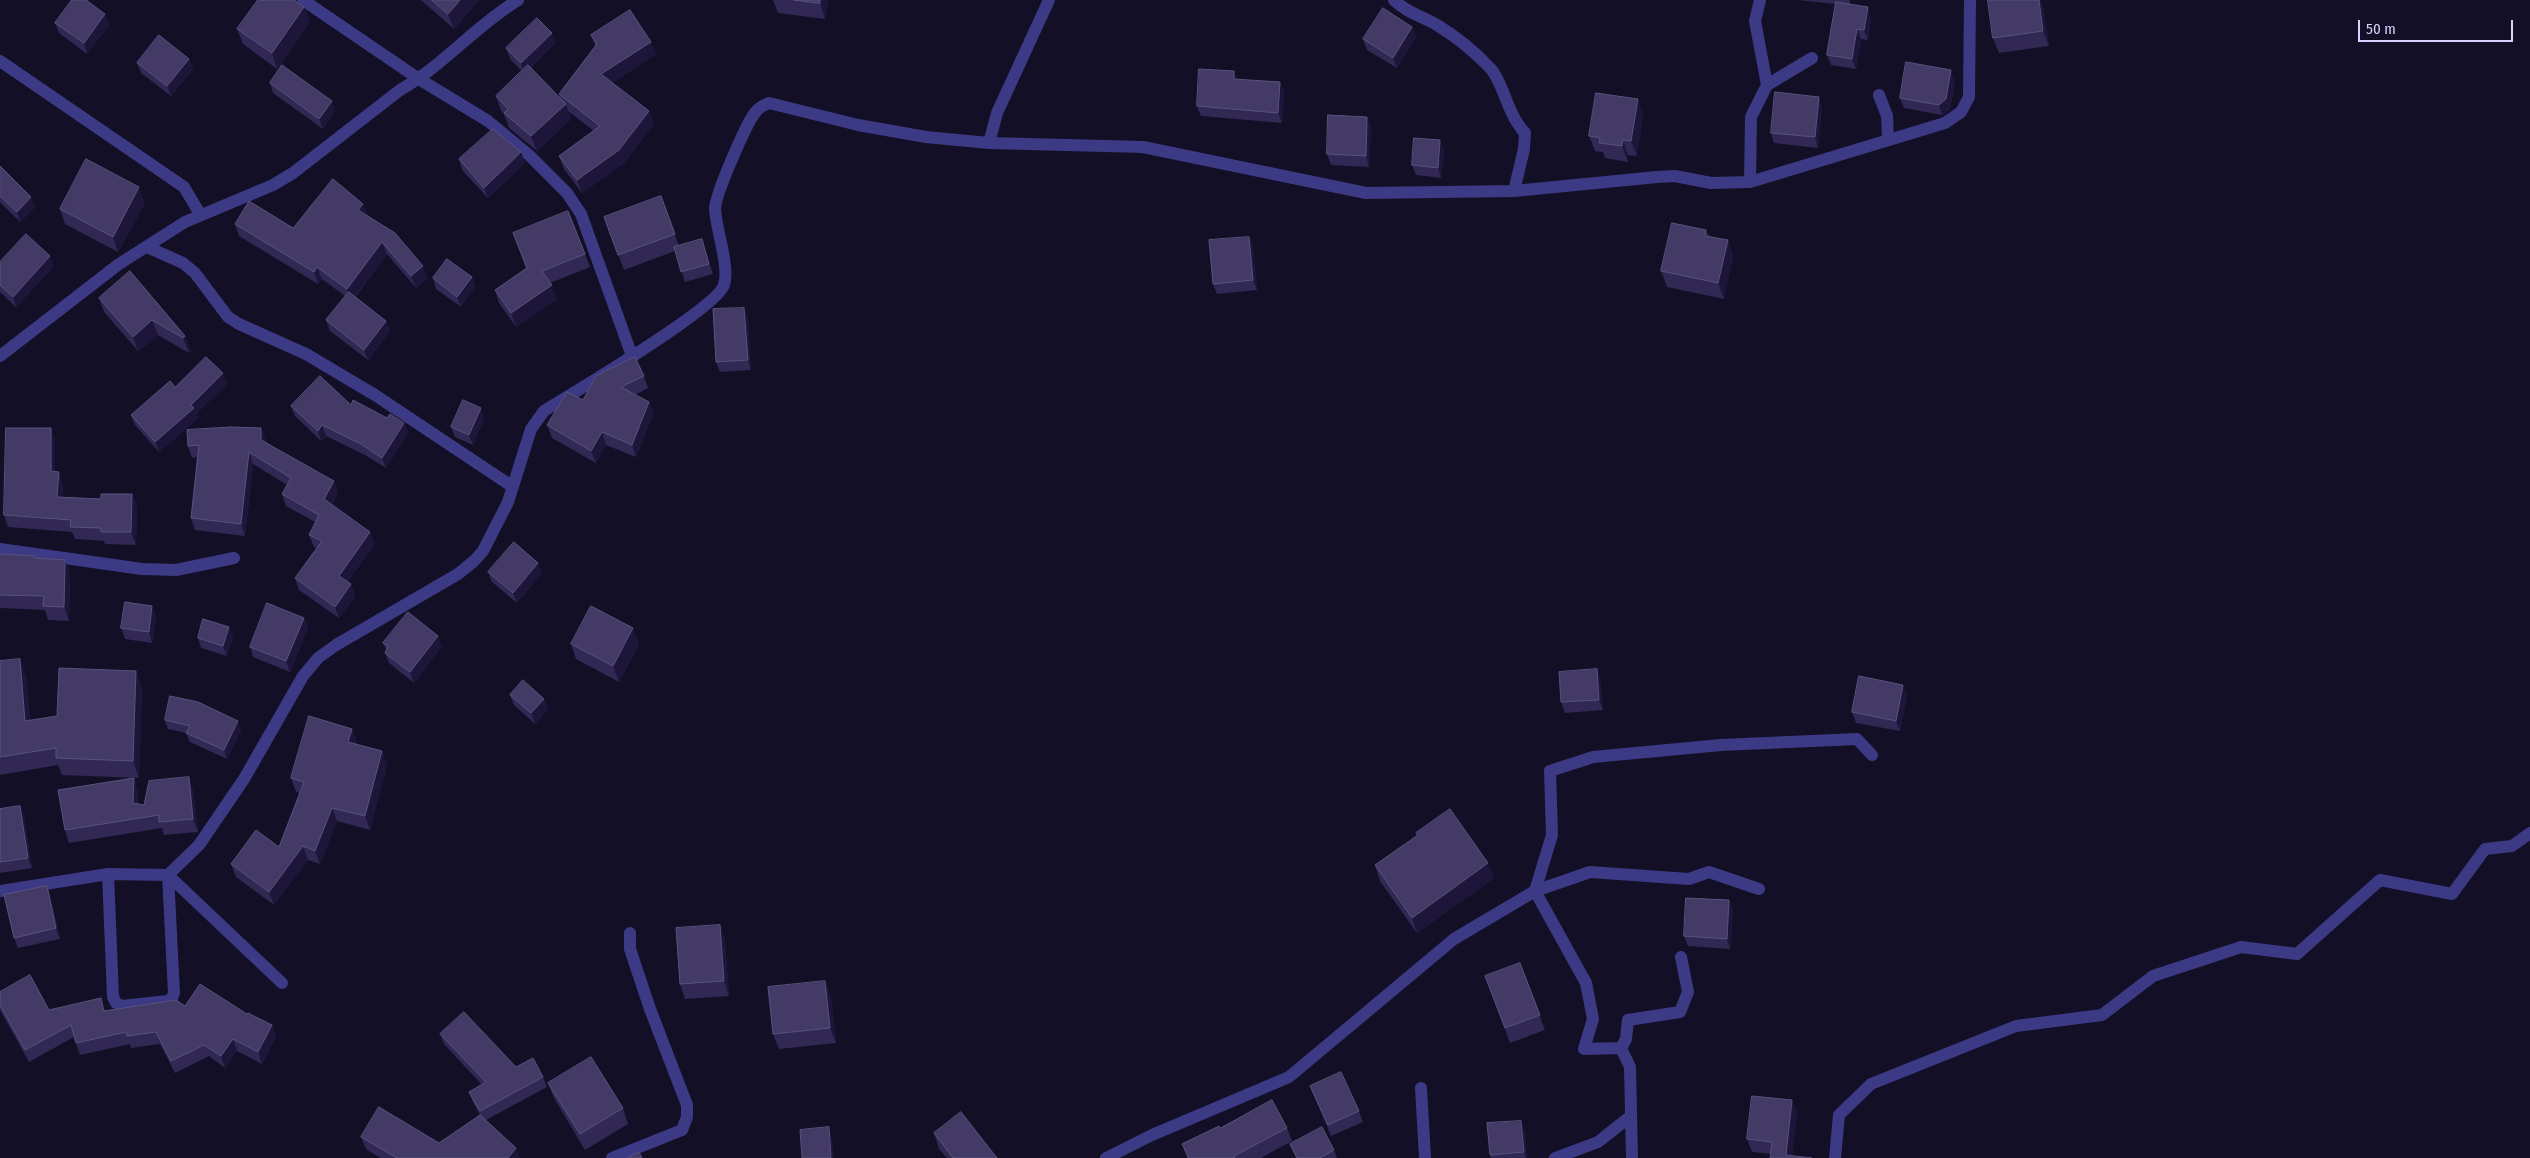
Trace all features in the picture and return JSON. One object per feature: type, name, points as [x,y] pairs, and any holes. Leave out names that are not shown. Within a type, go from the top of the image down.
[{"type":"street","points":[[303,0],[419,79],[488,121],[529,155],[567,193],[581,214],[632,356]]},
{"type":"street","points":[[0,356],[119,264],[147,246],[200,214],[273,185],[294,173],[400,90],[419,79],[498,12],[518,0]]},
{"type":"street","points":[[989,143],[997,113],[1049,0]]},
{"type":"street","points":[[1394,0],[1404,10],[1435,24],[1462,42],[1492,70],[1515,122],[1524,133],[1524,149],[1514,191]]},
{"type":"street","points":[[1760,0],[1755,21],[1767,85]]},
{"type":"street","points":[[108,874],[113,998],[116,1003],[122,1006],[168,1001],[174,993],[168,875],[200,845],[244,779],[303,676],[318,658],[336,645],[458,574],[474,561],[491,534],[513,487],[531,429],[544,411],[632,356],[708,303],[721,291],[725,277],[715,208],[722,184],[753,116],[760,106],[769,104],[858,126],[926,137],[989,143],[1143,147],[1366,193],[1514,191],[1675,176],[1711,184],[1750,182],[1945,122],[1961,112],[1966,106],[1969,97],[1970,0]]},
{"type":"street","points":[[1750,182],[1751,116],[1767,85],[1812,58]]},
{"type":"street","points":[[0,61],[184,187],[200,214]]},
{"type":"street","points":[[1880,95],[1887,116],[1888,139]]},
{"type":"street","points":[[147,246],[183,262],[196,273],[228,317],[239,324],[306,354],[375,395],[513,487]]},
{"type":"street","points":[[0,549],[142,570],[176,570],[234,558]]},
{"type":"street","points":[[1621,1048],[1584,1050],[1593,1019],[1586,983],[1535,891],[1552,835],[1550,771],[1592,757],[1721,744],[1857,739],[1872,755]]},
{"type":"street","points":[[1835,1158],[1839,1115],[1871,1084],[2016,1026],[2102,1015],[2153,976],[2241,948],[2297,954],[2380,880],[2452,894],[2486,849],[2512,846],[2530,833]]},
{"type":"street","points":[[1106,1158],[1152,1135],[1289,1077],[1454,939],[1535,891],[1590,872],[1689,880],[1709,872],[1758,889]]},
{"type":"street","points":[[0,890],[108,874],[168,875],[282,983]]},
{"type":"street","points":[[612,1158],[682,1130],[687,1117],[687,1105],[650,1010],[630,949],[630,933]]},
{"type":"street","points":[[1621,1048],[1626,1039],[1628,1020],[1680,1012],[1688,992],[1681,957]]},
{"type":"street","points":[[1621,1048],[1630,1067],[1632,1158]]},
{"type":"street","points":[[1421,1088],[1425,1158]]},
{"type":"street","points":[[1555,1158],[1598,1142],[1631,1116]]},
{"type":"building","points":[[72,0],[86,0],[105,14],[84,43],[55,23]]},
{"type":"building","points":[[258,0],[294,0],[304,7],[272,53],[237,29]]},
{"type":"building","points":[[432,0],[460,0],[448,14]]},
{"type":"building","points":[[794,0],[820,0],[820,3]]},
{"type":"building","points":[[1988,0],[2039,0],[2043,31],[1993,38]]},
{"type":"building","points":[[1836,2],[1868,7],[1864,30],[1857,29],[1852,59],[1827,55]]},
{"type":"building","points":[[1383,8],[1412,27],[1393,58],[1363,39]]},
{"type":"building","points":[[630,10],[651,42],[601,74],[649,111],[619,150],[577,180],[559,156],[600,126],[559,94],[597,44],[591,35]]},
{"type":"building","points":[[537,18],[552,33],[521,63],[506,48]]},
{"type":"building","points":[[159,35],[189,59],[167,86],[137,63]]},
{"type":"building","points":[[1906,62],[1951,70],[1946,99],[1939,105],[1900,98]]},
{"type":"building","points":[[282,65],[332,101],[319,119],[270,83]]},
{"type":"building","points":[[528,65],[566,104],[531,136],[504,113],[508,109],[496,96]]},
{"type":"building","points":[[1199,69],[1234,71],[1234,79],[1280,82],[1278,113],[1197,106]]},
{"type":"building","points":[[1775,92],[1819,97],[1815,137],[1771,133]]},
{"type":"building","points":[[1596,93],[1638,99],[1631,141],[1623,140],[1622,146],[1599,143],[1600,138],[1589,136]]},
{"type":"building","points":[[1328,115],[1367,117],[1366,156],[1327,154]]},
{"type":"building","points":[[493,129],[521,152],[484,188],[459,159]]},
{"type":"building","points":[[1414,138],[1440,140],[1438,168],[1412,165]]},
{"type":"building","points":[[86,159],[139,187],[113,237],[60,209]]},
{"type":"building","points":[[0,166],[31,197],[17,212],[0,196]]},
{"type":"building","points":[[333,179],[363,204],[358,210],[395,233],[423,266],[411,276],[382,242],[347,289],[317,267],[314,272],[235,224],[249,201],[293,228]]},
{"type":"building","points":[[661,196],[675,234],[618,255],[604,217]]},
{"type":"building","points":[[568,211],[585,254],[542,271],[552,285],[511,313],[495,290],[527,268],[513,233]]},
{"type":"building","points":[[1672,223],[1706,230],[1705,236],[1728,240],[1718,283],[1661,271]]},
{"type":"building","points":[[26,234],[50,256],[13,297],[0,285],[0,262]]},
{"type":"building","points":[[1249,237],[1253,280],[1213,284],[1209,240]]},
{"type":"building","points":[[702,239],[709,264],[681,272],[674,247]]},
{"type":"building","points":[[447,259],[472,277],[457,297],[433,278]]},
{"type":"building","points":[[130,271],[185,336],[183,338],[152,320],[133,337],[99,298]]},
{"type":"building","points":[[349,292],[386,321],[364,350],[326,320]]},
{"type":"building","points":[[744,308],[748,360],[716,362],[713,309]]},
{"type":"building","points":[[206,357],[223,373],[191,405],[194,408],[155,442],[131,415],[170,381],[175,387]]},
{"type":"building","points":[[635,357],[644,376],[621,387],[649,402],[632,445],[602,432],[591,451],[547,425],[567,392],[583,400],[596,376]]},
{"type":"building","points":[[320,376],[351,405],[353,400],[387,418],[390,414],[404,423],[382,458],[361,444],[322,425],[318,431],[291,406]]},
{"type":"building","points":[[463,400],[481,408],[469,435],[451,427]]},
{"type":"building","points":[[231,427],[261,428],[261,440],[334,481],[324,499],[370,532],[339,576],[351,584],[335,607],[295,578],[322,541],[309,535],[319,515],[282,494],[291,478],[249,452],[241,524],[191,518],[199,445],[188,446],[187,430]]},
{"type":"building","points":[[6,428],[51,428],[51,471],[59,472],[57,497],[101,499],[101,494],[132,494],[131,532],[101,532],[101,528],[70,527],[71,520],[4,515]]},
{"type":"building","points":[[514,542],[538,563],[513,593],[488,572]]},
{"type":"building","points":[[0,554],[65,560],[64,607],[43,606],[44,596],[0,595]]},
{"type":"building","points":[[125,602],[152,606],[149,632],[121,628]]},
{"type":"building","points":[[267,603],[304,618],[286,661],[250,647]]},
{"type":"building","points":[[591,606],[633,628],[613,666],[571,644]]},
{"type":"building","points":[[408,612],[438,636],[410,672],[385,653],[388,646],[383,643]]},
{"type":"building","points":[[203,619],[229,627],[223,646],[198,638]]},
{"type":"building","points":[[20,659],[25,721],[57,716],[59,668],[136,671],[133,761],[56,758],[56,748],[0,757],[0,661]]},
{"type":"building","points":[[1597,669],[1599,700],[1561,702],[1559,672]]},
{"type":"building","points":[[1859,676],[1903,685],[1896,721],[1852,712]]},
{"type":"building","points":[[523,680],[544,699],[531,713],[510,695]]},
{"type":"building","points":[[170,696],[198,702],[238,721],[224,750],[186,733],[190,726],[165,720]]},
{"type":"building","points":[[309,716],[352,729],[348,742],[382,751],[365,816],[332,808],[315,851],[303,846],[269,892],[231,864],[256,830],[279,847],[304,782],[291,778]]},
{"type":"building","points":[[189,777],[193,819],[159,822],[159,815],[65,830],[58,790],[134,778],[133,803],[144,805],[149,781]]},
{"type":"building","points":[[20,806],[28,858],[0,862],[0,809]]},
{"type":"building","points":[[1450,809],[1488,863],[1412,918],[1375,865],[1418,835],[1416,833]]},
{"type":"building","points":[[47,886],[56,928],[14,938],[4,895]]},
{"type":"building","points":[[1686,898],[1729,900],[1727,939],[1684,936]]},
{"type":"building","points":[[720,925],[724,981],[680,984],[676,928]]},
{"type":"building","points":[[1520,963],[1540,1015],[1505,1028],[1485,976]]},
{"type":"building","points":[[30,975],[49,1010],[101,998],[104,1011],[176,1000],[185,1006],[200,984],[247,1014],[272,1025],[258,1052],[233,1039],[221,1056],[204,1045],[171,1061],[156,1032],[127,1036],[126,1032],[76,1043],[71,1025],[25,1050],[0,1005],[0,992]]},
{"type":"building","points":[[825,981],[830,1028],[773,1034],[768,987]]},
{"type":"building","points":[[464,1012],[516,1067],[533,1058],[543,1077],[480,1111],[469,1092],[486,1082],[440,1034]]},
{"type":"building","points":[[591,1057],[623,1108],[580,1134],[548,1083]]},
{"type":"building","points":[[1341,1072],[1359,1111],[1328,1125],[1310,1086]]},
{"type":"building","points":[[1752,1096],[1792,1100],[1786,1155],[1812,1158],[1770,1158],[1772,1142],[1747,1139]]},
{"type":"building","points":[[1272,1100],[1287,1128],[1234,1156],[1235,1158],[1189,1158],[1182,1144],[1219,1126],[1220,1128]]},
{"type":"building","points":[[379,1107],[439,1143],[480,1115],[516,1148],[508,1158],[397,1158],[361,1137]]},
{"type":"building","points":[[961,1112],[997,1158],[953,1158],[934,1133]]},
{"type":"building","points":[[1521,1121],[1524,1152],[1490,1155],[1487,1123]]},
{"type":"building","points":[[829,1127],[831,1158],[802,1158],[800,1130]]},
{"type":"building","points":[[1322,1127],[1334,1150],[1320,1158],[1297,1158],[1290,1144]]},
{"type":"building","points":[[639,1152],[642,1158],[627,1158]]}]
